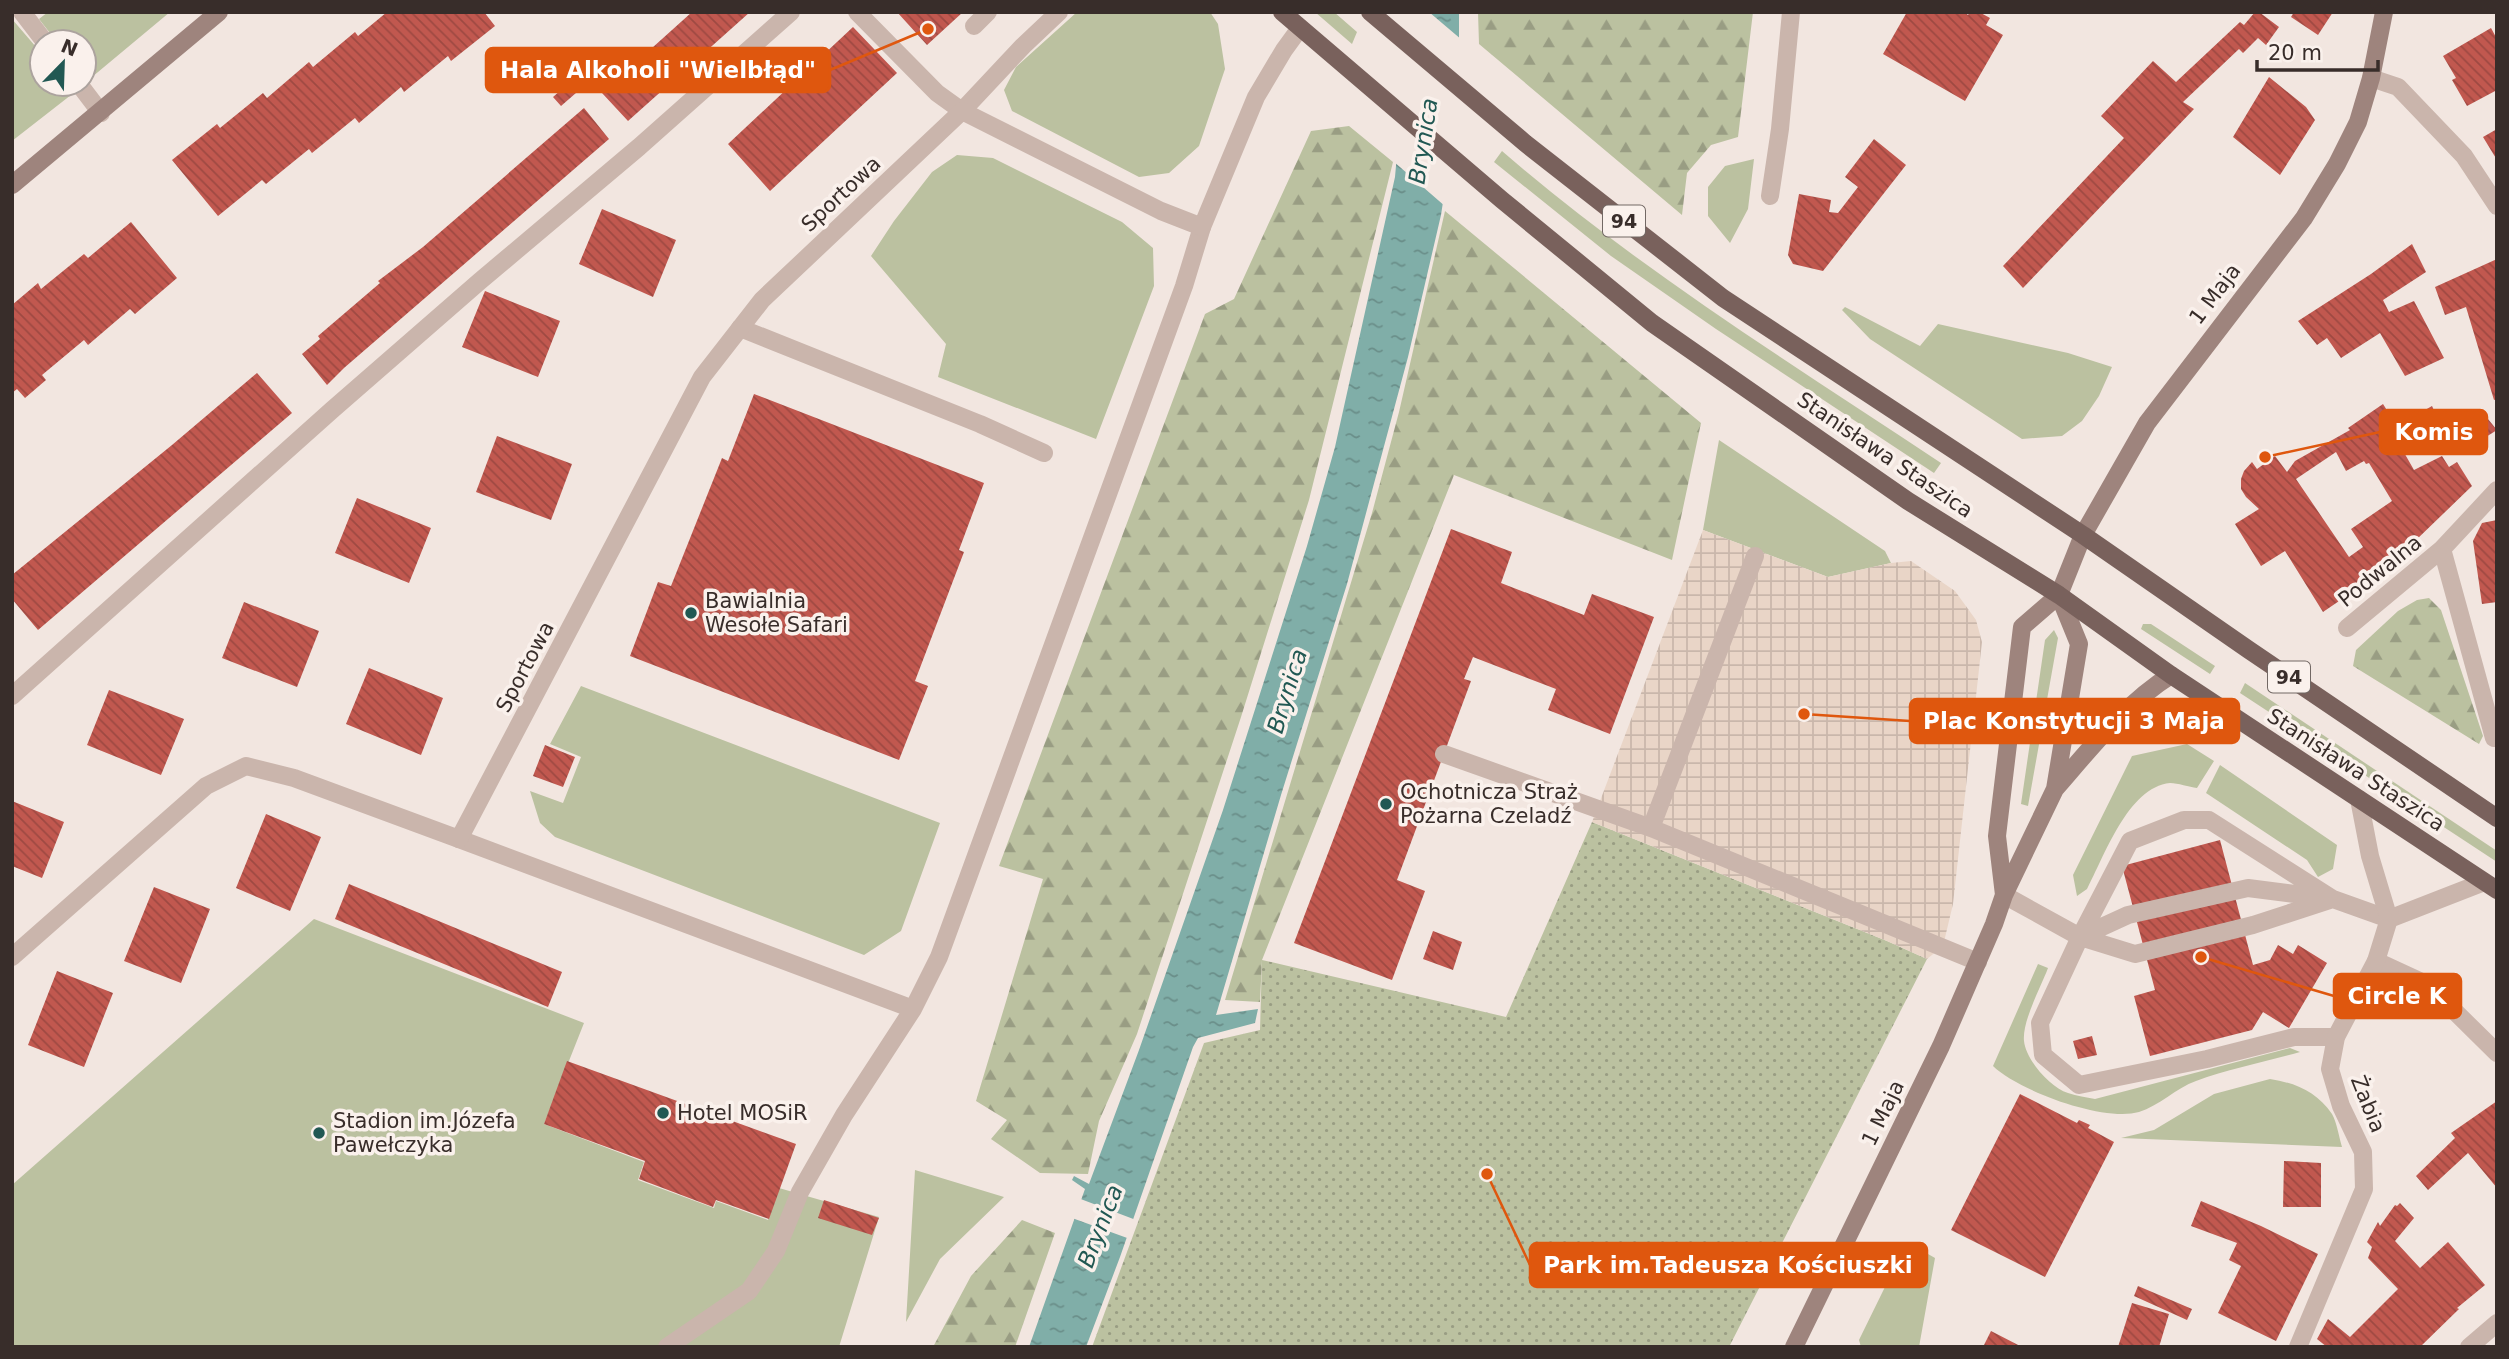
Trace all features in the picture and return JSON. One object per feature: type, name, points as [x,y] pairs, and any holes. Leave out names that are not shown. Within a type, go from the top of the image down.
[{"type":"main road","name":"Stanisława Staszica","points":[[1282,12],[1502,200],[1663,330],[1908,501],[2059,595],[2171,675],[2490,886]]},
{"type":"main road","name":"Stanisława Staszica","points":[[1370,12],[1525,143],[1723,298],[2083,535],[2497,818]]},
{"type":"street","points":[[22,12],[35,28]]},
{"type":"street","points":[[12,696],[332,410],[639,148],[791,12]]},
{"type":"street","points":[[857,12],[937,93],[962,111],[1161,211],[1202,227]]},
{"type":"street","points":[[974,26],[988,12]]},
{"type":"street","name":"Sportowa","points":[[459,839],[702,377],[762,300],[962,111],[1059,12]]},
{"type":"street","points":[[1770,196],[1780,129],[1791,12]]},
{"type":"street","name":"1 Maja","points":[[2004,895],[1997,836],[2022,627],[2059,595],[2083,535],[2147,423],[2304,218],[2337,164],[2358,122],[2371,78],[2384,12]]},
{"type":"street","points":[[12,185],[101,113],[214,14]]},
{"type":"street","points":[[667,1347],[749,1291],[776,1251],[800,1192],[844,1115],[913,1009],[939,957],[1184,286],[1202,227],[1256,97],[1300,28]]},
{"type":"street","points":[[2371,78],[2398,87],[2464,156],[2497,206]]},
{"type":"street","points":[[90,98],[101,113]]},
{"type":"street","points":[[740,328],[1044,453]]},
{"type":"street","name":"Podwalna","points":[[2347,628],[2442,549],[2497,490]]},
{"type":"street","name":"Podwalna","points":[[2442,549],[2494,738]]},
{"type":"street","points":[[1651,828],[1755,556]]},
{"type":"street","name":"1 Maja","points":[[1794,1347],[1941,1046],[2004,895],[2055,789],[2079,644],[2059,595]]},
{"type":"street","points":[[2055,789],[2095,742],[2150,688],[2171,675]]},
{"type":"street","points":[[1444,754],[1651,828],[1978,962]]},
{"type":"street","points":[[12,957],[206,786],[246,766],[293,778],[913,1009]]},
{"type":"street","points":[[2358,799],[2370,856],[2389,919]]},
{"type":"street","points":[[2333,899],[2209,820],[2184,820],[2130,841],[2080,937],[2040,1023],[2043,1055],[2080,1086],[2294,1037],[2336,1037]]},
{"type":"street","points":[[2080,937],[2128,915],[2248,888],[2333,899],[2389,919],[2490,886]]},
{"type":"street","points":[[2004,895],[2080,937],[2135,954],[2253,925],[2333,899]]},
{"type":"street","name":"Żabia","points":[[2298,1347],[2364,1189],[2363,1152],[2341,1106],[2330,1069],[2336,1037],[2376,961],[2389,919]]},
{"type":"street","points":[[2376,961],[2427,985],[2497,1053]]},
{"type":"street","points":[[2469,1347],[2497,1323]]},
{"type":"green space","points":[[48,12],[170,12],[98,72],[98,28],[46,28],[39,19]]},
{"type":"green space","points":[[1077,12],[1210,12],[1218,24],[1225,69],[1199,146],[1169,173],[1139,177],[1012,111],[1004,90],[1016,67]]},
{"type":"green space","points":[[1315,12],[1334,12],[1357,32],[1352,44]]},
{"type":"green space","points":[[1478,12],[1753,12],[1738,137],[1711,145],[1687,173],[1682,215],[1479,44]]},
{"type":"green space","points":[[12,19],[28,38],[28,98],[67,98],[12,141]]},
{"type":"green space","points":[[1349,126],[1393,162],[1309,500],[1137,1034],[1099,1121],[1088,1174],[1040,1173],[991,1139],[1007,1120],[976,1101],[1043,879],[999,866],[1205,314],[1234,299],[1311,131]]},
{"type":"green space","points":[[1502,151],[1661,275],[1941,463],[1934,473],[1611,256],[1494,162]]},
{"type":"green space","points":[[957,155],[993,158],[1122,222],[1153,248],[1154,286],[1096,439],[938,377],[946,344],[871,256],[932,172]]},
{"type":"green space","points":[[1754,159],[1748,209],[1730,243],[1708,216],[1708,187],[1725,166]]},
{"type":"green space","points":[[1445,211],[1701,423],[1672,560],[1454,475],[1262,960],[1260,1002],[1225,1000],[1372,513],[1399,412]]},
{"type":"green space","points":[[1845,307],[1920,346],[1938,324],[2068,353],[2112,367],[2099,396],[2082,421],[2062,436],[2022,439],[1870,339],[1842,310]]},
{"type":"green space","points":[[1719,440],[1885,551],[1891,563],[1828,577],[1703,530]]},
{"type":"green space","points":[[2429,598],[2441,610],[2483,736],[2479,744],[2353,666],[2356,650],[2398,611],[2417,600]]},
{"type":"green space","points":[[2143,624],[2151,624],[2215,666],[2210,674],[2141,629]]},
{"type":"green space","points":[[2054,630],[2058,638],[2028,806],[2021,804],[2045,640]]},
{"type":"green space","points":[[2245,683],[2497,851],[2497,862],[2240,693]]},
{"type":"green space","points":[[581,686],[940,823],[901,931],[864,955],[555,837],[540,823],[530,791],[563,803],[581,757],[550,744]]},
{"type":"green space","points":[[2187,744],[2214,761],[2197,788],[2170,783],[2155,787],[2142,797],[2119,825],[2087,889],[2077,896],[2073,875],[2132,756]]},
{"type":"green space","points":[[2220,765],[2337,845],[2333,869],[2318,877],[2307,860],[2206,793]]},
{"type":"green space","points":[[1592,822],[1927,959],[1729,1347],[1092,1347],[1204,1043],[1260,1030],[1262,960],[1506,1017]]},
{"type":"green space","name":"Stadion im.Józefa Pawełczyka","points":[[314,919],[584,1023],[544,1124],[644,1162],[638,1180],[714,1208],[716,1201],[768,1220],[779,1188],[879,1217],[839,1347],[12,1347],[12,1185]]},
{"type":"green space","points":[[2038,964],[2048,968],[2026,1024],[2024,1041],[2029,1056],[2040,1072],[2068,1093],[2095,1099],[2290,1048],[2300,1052],[2196,1081],[2139,1112],[2105,1113],[2062,1102],[2022,1085],[1993,1066]]},
{"type":"green space","points":[[2270,1079],[2297,1086],[2320,1100],[2334,1118],[2342,1147],[2121,1138],[2154,1130],[2214,1094]]},
{"type":"green space","points":[[915,1170],[1004,1197],[940,1259],[906,1322]]},
{"type":"green space","points":[[1022,1220],[1055,1233],[1015,1347],[933,1347],[971,1276]]},
{"type":"green space","points":[[1907,1242],[1935,1258],[1919,1347],[1861,1347],[1859,1340]]},
{"type":"shaded area","points":[[1703,530],[1828,577],[1911,561],[1955,591],[1976,620],[1982,642],[1953,904],[1943,946],[1927,959],[1592,822]]},
{"type":"water","name":"Brynica","points":[[1404,12],[1459,12],[1459,98],[1441,215],[1408,357],[1347,584],[1216,1015],[1258,1009],[1255,1023],[1198,1038],[1193,1047],[1086,1347],[1029,1347],[1085,1189],[1072,1180],[1074,1176],[1089,1184],[1139,1050],[1223,810],[1307,546],[1335,447],[1395,177],[1407,41]]},
{"type":"pier","points":[[1401,12],[1429,12],[1462,40],[1462,99],[1446,207],[1393,161],[1403,41]]},
{"type":"pier","points":[[1078,1198],[1136,1220],[1130,1239],[1072,1218]]},
{"type":"building","points":[[387,12],[484,12],[495,26],[451,61],[448,56],[404,92],[401,87],[359,123],[355,118],[312,153],[309,149],[266,184],[262,180],[218,216],[172,160],[217,124],[220,128],[263,93],[267,98],[309,62],[313,67],[355,32],[358,36]]},
{"type":"building","points":[[692,12],[750,12],[628,121],[602,93]]},
{"type":"building","points":[[897,12],[963,12],[927,45]]},
{"type":"building","points":[[1907,12],[1964,12],[1968,15],[1970,12],[1979,12],[1990,18],[1986,25],[2003,35],[1965,101],[1883,54]]},
{"type":"building","points":[[2255,12],[2259,12],[2279,27],[2266,45],[2258,38],[2243,53],[2239,49],[2183,102],[2194,109],[2023,288],[2003,266],[2124,138],[2101,116],[2153,61],[2176,82],[2240,22],[2244,25]]},
{"type":"building","points":[[2294,12],[2333,12],[2318,35],[2291,17]]},
{"type":"building","points":[[853,27],[897,73],[770,191],[728,144]]},
{"type":"building","points":[[2491,28],[2497,39],[2497,90],[2467,106],[2452,80],[2456,78],[2443,56]]},
{"type":"building","points":[[555,51],[573,73],[549,93],[531,72]]},
{"type":"building","points":[[576,77],[584,86],[561,106],[553,97]]},
{"type":"building","points":[[2269,77],[2306,107],[2315,120],[2280,175],[2233,137]]},
{"type":"building","points":[[584,108],[609,139],[327,385],[302,354],[320,339],[318,336],[380,283],[378,281],[423,247]]},
{"type":"building","points":[[2497,129],[2497,160],[2483,137]]},
{"type":"building","points":[[1874,139],[1906,165],[1823,271],[1793,264],[1788,255],[1799,194],[1831,200],[1829,212],[1838,213],[1858,187],[1845,177]]},
{"type":"building","points":[[602,209],[676,240],[653,297],[579,264]]},
{"type":"building","points":[[131,222],[177,278],[135,314],[130,309],[88,345],[84,340],[42,375],[46,380],[25,398],[17,389],[12,393],[12,305],[38,283],[41,289],[84,254],[88,258]]},
{"type":"building","points":[[2412,244],[2426,272],[2383,300],[2389,312],[2414,301],[2444,358],[2405,376],[2380,333],[2341,358],[2327,338],[2317,345],[2298,321]]},
{"type":"building","points":[[2497,259],[2497,399],[2494,400],[2466,307],[2445,315],[2435,287]]},
{"type":"building","points":[[485,291],[560,321],[538,377],[462,347]]},
{"type":"building","points":[[257,373],[292,413],[38,630],[12,599],[12,575]]},
{"type":"building","points":[[754,394],[984,483],[959,550],[964,552],[915,681],[928,686],[899,760],[630,656],[658,582],[671,586],[722,458],[728,461]]},
{"type":"building","points":[[2383,404],[2397,426],[2432,406],[2443,430],[2402,449],[2414,470],[2442,456],[2449,467],[2457,462],[2472,486],[2415,541],[2367,582],[2323,612],[2285,551],[2261,566],[2235,524],[2259,509],[2241,489],[2241,479],[2252,462],[2257,469],[2275,456],[2287,472],[2295,461],[2350,430],[2348,428]],"holes":[[[2336,452],[2346,471],[2364,461],[2369,463],[2392,501],[2351,529],[2363,547],[2349,557],[2296,479]]]},
{"type":"building","points":[[2483,413],[2497,430],[2470,447],[2449,442],[2443,430]]},
{"type":"building","points":[[497,436],[572,464],[551,520],[476,492]]},
{"type":"building","points":[[357,498],[431,528],[409,583],[335,553]]},
{"type":"building","points":[[2497,520],[2497,602],[2482,604],[2473,541],[2482,523]]},
{"type":"building","points":[[1451,529],[1512,552],[1501,583],[1584,615],[1592,594],[1654,617],[1610,734],[1548,710],[1556,689],[1473,657],[1464,679],[1471,681],[1397,880],[1425,891],[1392,980],[1294,943]]},
{"type":"building","points":[[244,602],[319,631],[297,687],[222,658]]},
{"type":"building","points":[[369,668],[443,698],[421,755],[346,724]]},
{"type":"building","points":[[109,690],[184,719],[161,775],[87,745]]},
{"type":"building","points":[[545,745],[575,757],[563,787],[533,776]]},
{"type":"building","points":[[12,801],[64,822],[42,878],[12,866]]},
{"type":"building","points":[[266,814],[321,837],[290,911],[236,888]]},
{"type":"building","points":[[2220,840],[2253,965],[2270,960],[2278,945],[2293,954],[2298,945],[2327,963],[2289,1028],[2263,1012],[2252,1030],[2150,1056],[2134,996],[2155,990],[2122,866]]},
{"type":"building","points":[[349,884],[562,972],[548,1007],[335,919]]},
{"type":"building","points":[[154,887],[210,909],[181,983],[124,961]]},
{"type":"building","points":[[1433,931],[1462,942],[1453,970],[1423,959]]},
{"type":"building","points":[[57,971],[113,993],[84,1067],[28,1045]]},
{"type":"building","points":[[2092,1036],[2097,1055],[2078,1059],[2073,1041]]},
{"type":"building","points":[[567,1061],[796,1144],[769,1219],[716,1200],[713,1207],[639,1179],[645,1161],[544,1124]]},
{"type":"building","points":[[2020,1094],[2077,1123],[2079,1120],[2090,1125],[2088,1128],[2114,1142],[2045,1277],[1951,1230]]},
{"type":"building","points":[[2497,1101],[2497,1188],[2468,1153],[2428,1190],[2416,1176],[2455,1138],[2451,1133]]},
{"type":"building","points":[[2284,1161],[2321,1163],[2321,1207],[2283,1207]]},
{"type":"building","points":[[824,1200],[879,1218],[872,1235],[818,1218]]},
{"type":"building","points":[[2201,1201],[2318,1254],[2276,1341],[2218,1313],[2241,1266],[2229,1260],[2237,1243],[2191,1226]]},
{"type":"building","points":[[2400,1203],[2414,1218],[2395,1241],[2420,1268],[2448,1242],[2485,1285],[2457,1308],[2459,1309],[2420,1347],[2327,1347],[2317,1339],[2328,1319],[2350,1337],[2398,1289],[2368,1258],[2372,1247],[2367,1242],[2378,1222],[2380,1226],[2395,1205]]},
{"type":"building","points":[[2138,1286],[2192,1309],[2187,1320],[2134,1296]]},
{"type":"building","points":[[2132,1303],[2169,1314],[2159,1347],[2118,1347]]},
{"type":"building","points":[[1991,1331],[2022,1347],[1983,1347]]},
{"type":"place","name":"Hala Alkoholi \"Wielbłąd\"","points":[[928,29]]},
{"type":"place","name":"Komis","points":[[2265,457]]},
{"type":"place","name":"Bawialnia Wesołe Safari","points":[[691,613]]},
{"type":"place","name":"Plac Konstytucji 3 Maja","points":[[1804,714]]},
{"type":"place","name":"Ochotnicza Straż Pożarna Czeladź","points":[[1386,804]]},
{"type":"place","name":"Circle K","points":[[2201,957]]},
{"type":"place","name":"Hotel MOSiR","points":[[663,1113]]},
{"type":"place","name":"Stadion im.Józefa Pawełczyka","points":[[319,1133]]},
{"type":"place","name":"Park im.Tadeusza Kościuszki","points":[[1487,1174]]}]
